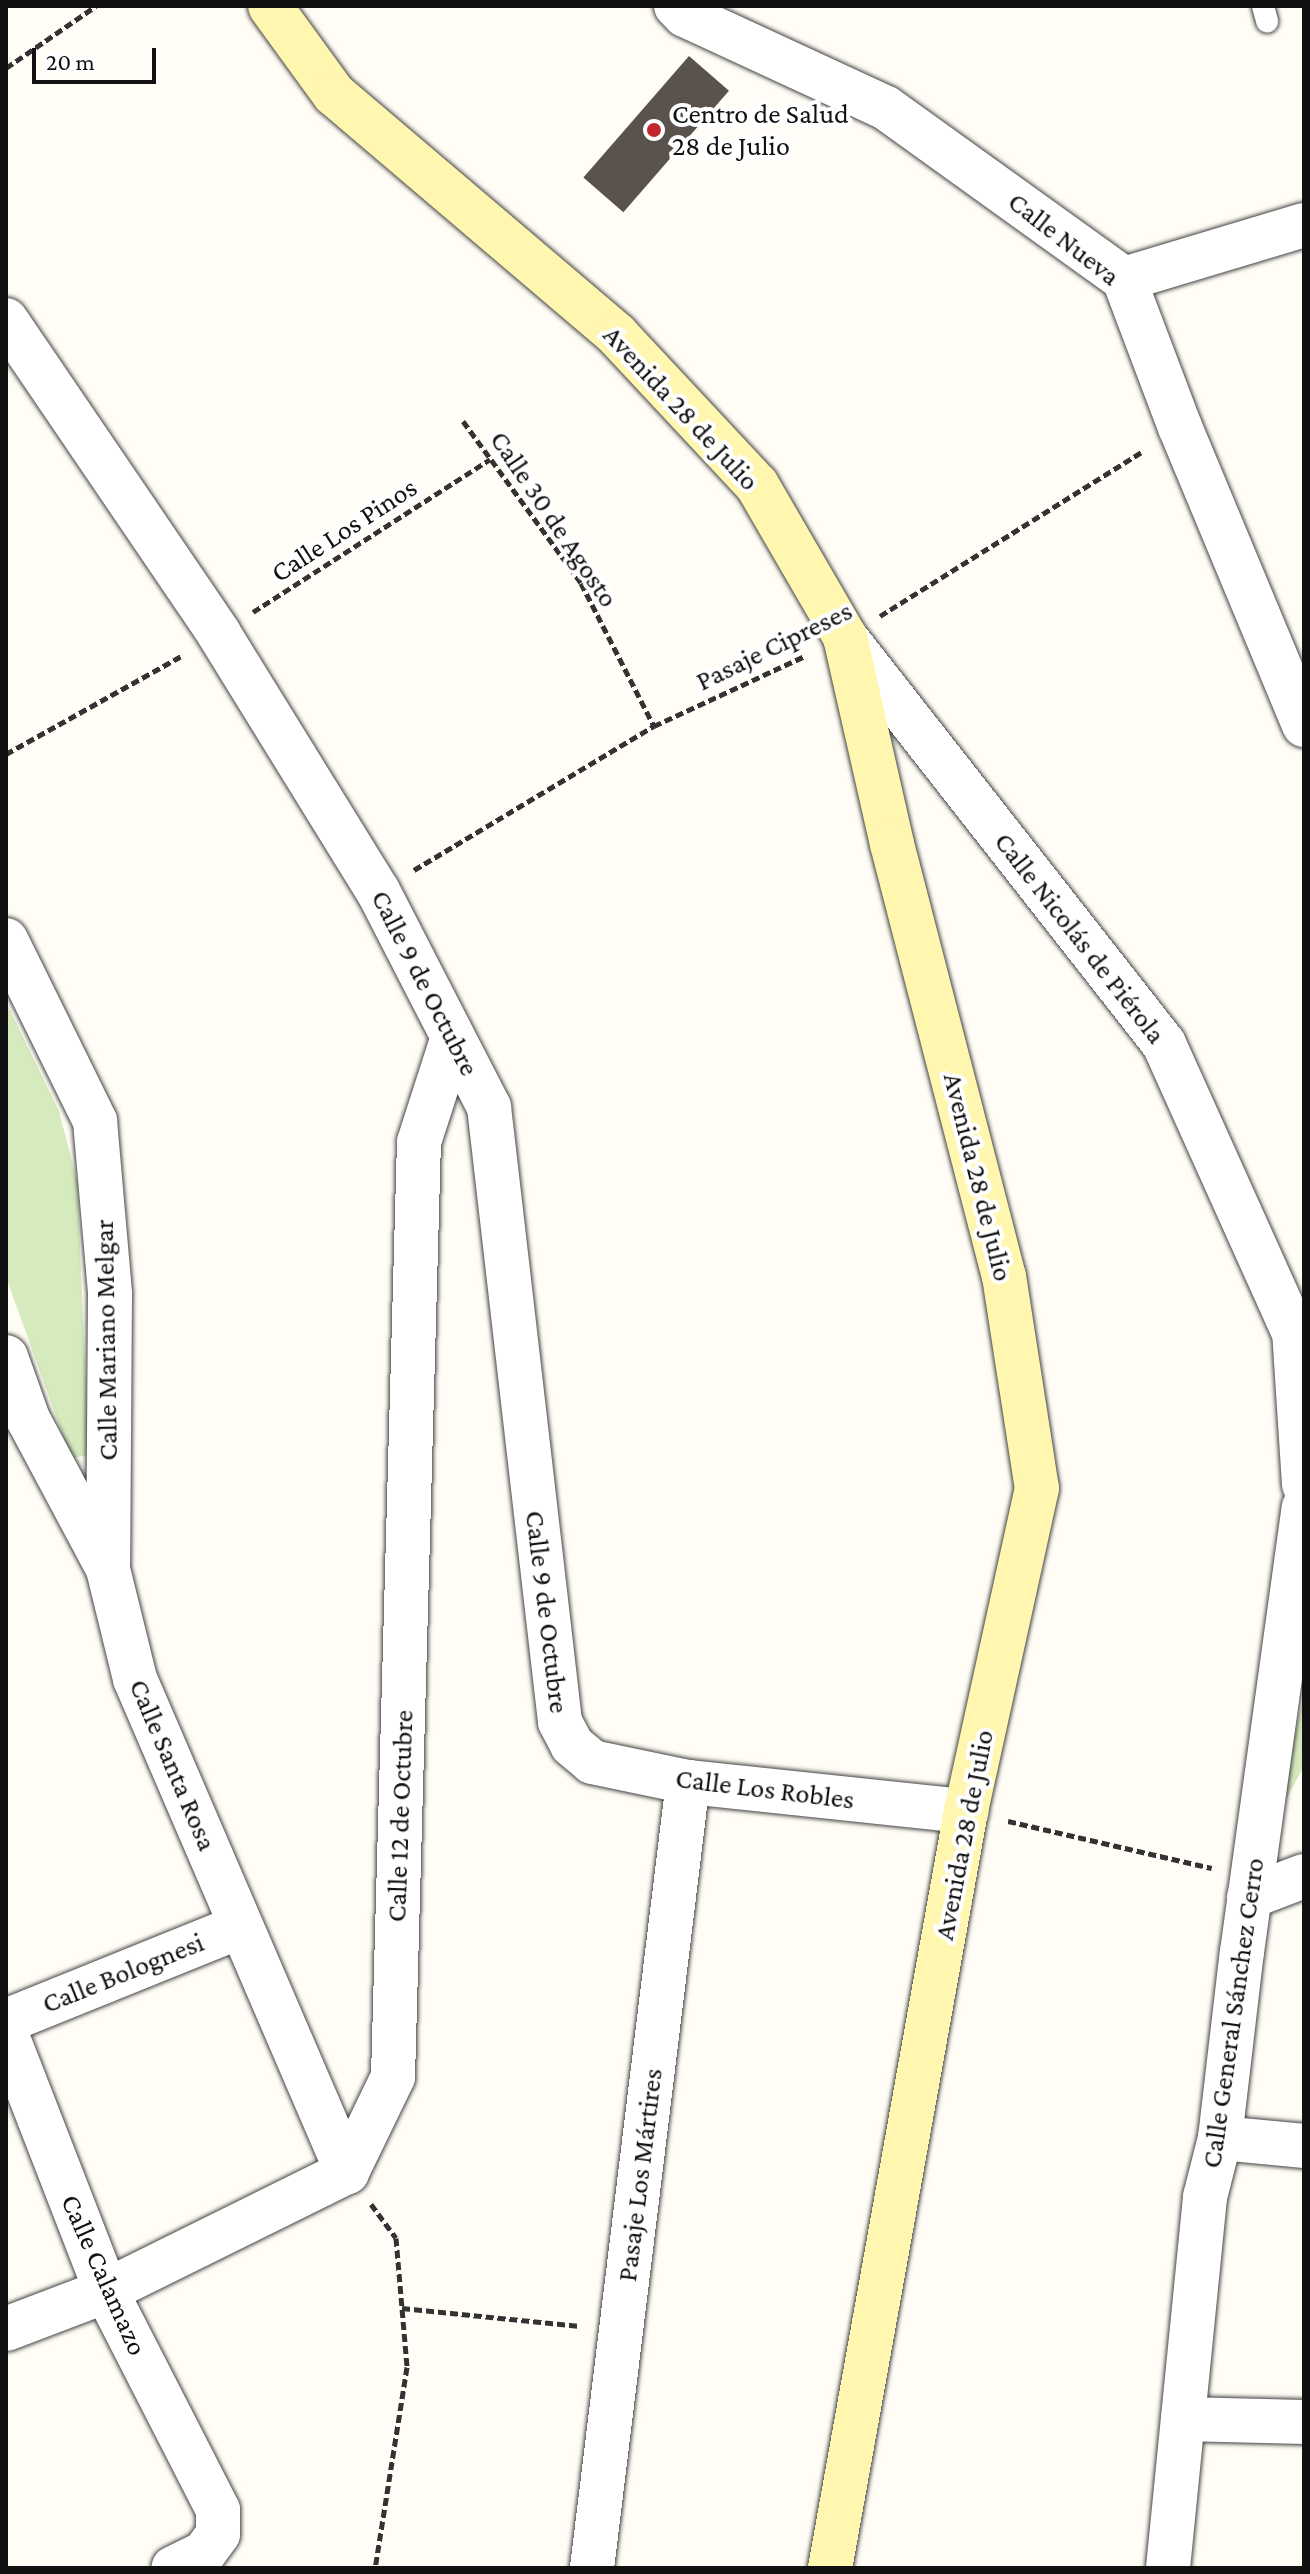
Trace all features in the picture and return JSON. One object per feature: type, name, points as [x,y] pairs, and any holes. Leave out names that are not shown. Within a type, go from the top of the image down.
[{"type":"street","name":"Avenida 28 de Julio","points":[[270,6],[334,94],[617,335],[757,485],[845,637],[892,844],[1004,1276],[1037,1488],[966,1811],[830,2568]]},
{"type":"street","name":"Calle Nueva","points":[[676,6],[685,15],[886,108],[1124,279],[1180,427],[1304,725]]},
{"type":"street","points":[[1124,279],[1304,225]]},
{"type":"street","name":"Calle 9 de Octubre","points":[[6,320],[219,634],[378,891],[489,1107],[560,1722],[572,1745]]},
{"type":"street","name":"Calle Nicolás de Piérola","points":[[845,637],[1164,1044],[1299,1343]]},
{"type":"street","name":"Calle Mariano Melgar","points":[[6,940],[95,1121],[110,1294],[108,1569]]},
{"type":"street","name":"Calle 12 de Octubre","points":[[347,2172],[393,2077],[419,1142],[452,1040]]},
{"type":"street","points":[[1299,1343],[1304,1485]]},
{"type":"street","name":"Calle Santa Rosa","points":[[6,1357],[28,1419],[108,1569],[135,1679],[347,2172]]},
{"type":"street","name":"Calle General Sánchez Cerro","points":[[1168,2568],[1205,2197],[1220,2138],[1304,1507]]},
{"type":"street","name":"Calle Los Robles","points":[[572,1745],[592,1762],[688,1782],[966,1811]]},
{"type":"street","name":"Pasaje Los Mártires","points":[[592,2568],[688,1782]]},
{"type":"street","points":[[1251,1887],[1304,1876]]},
{"type":"street","name":"Calle Bolognesi","points":[[6,2021],[241,1926]]},
{"type":"street","name":"Calle Calamazo","points":[[6,2033],[106,2291],[218,2510],[218,2534],[211,2544],[204,2553],[173,2568]]},
{"type":"street","points":[[1220,2138],[1304,2146]]},
{"type":"street","points":[[6,2329],[106,2291],[347,2172]]},
{"type":"street","points":[[1183,2419],[1304,2422]]},
{"type":"path","points":[[6,68],[96,6]]},
{"type":"path","name":"Calle 30 de Agosto","points":[[463,421],[581,583],[654,726]]},
{"type":"path","name":"Pasaje Cipreses","points":[[378,891],[654,726],[845,637],[1180,427]]},
{"type":"path","name":"Calle Los Pinos","points":[[6,754],[219,634],[490,459]]},
{"type":"path","points":[[966,1811],[1251,1887]]},
{"type":"path","points":[[347,2172],[396,2238],[407,2367],[375,2568]]},
{"type":"path","points":[[402,2308],[621,2331]]},
{"type":"green space","points":[[6,1002],[59,1111],[77,1181],[89,1455],[71,1458],[6,1277]]},
{"type":"green space","points":[[1304,1695],[1304,1766],[1275,1820]]},
{"type":"building","name":"Centro de Salud 28 de Julio","points":[[689,56],[729,91],[623,212],[583,178]]},
{"type":"place","name":"Centro de Salud 28 de Julio","points":[[654,130]]}]
